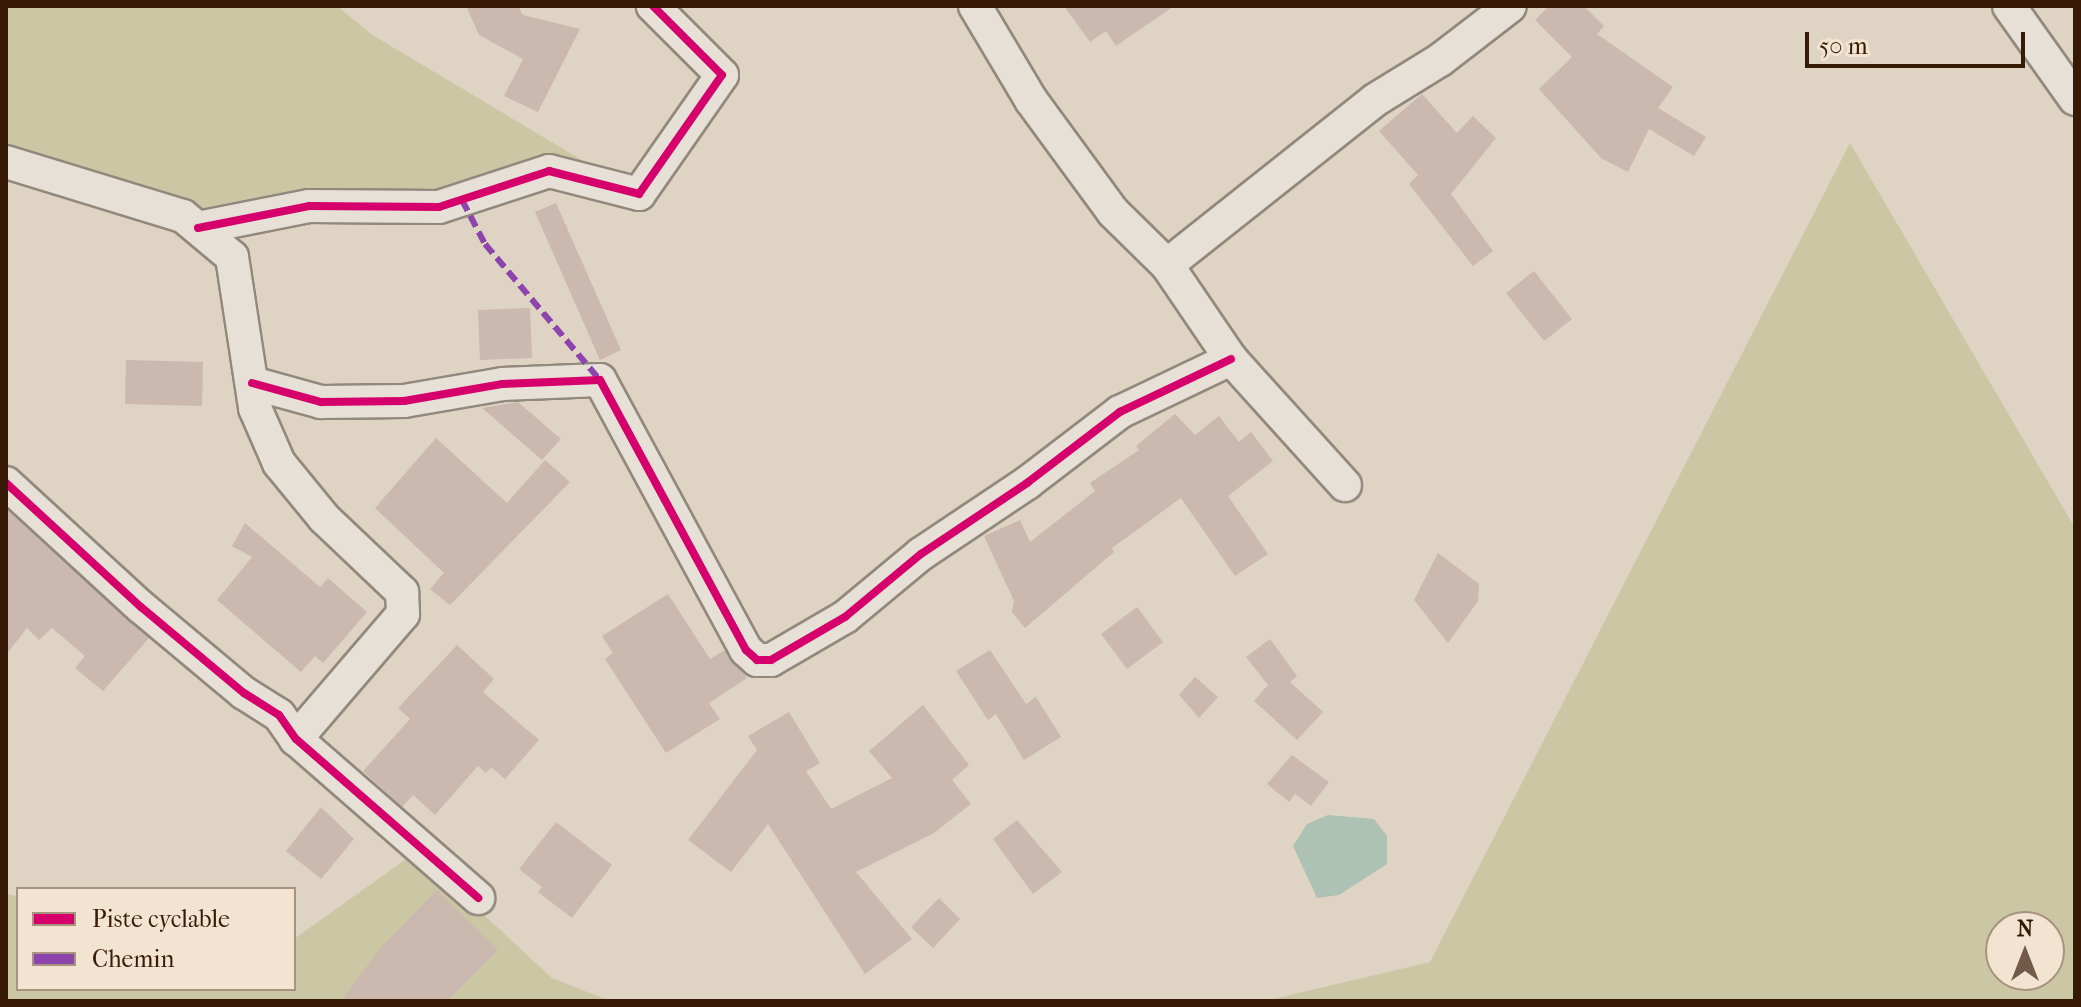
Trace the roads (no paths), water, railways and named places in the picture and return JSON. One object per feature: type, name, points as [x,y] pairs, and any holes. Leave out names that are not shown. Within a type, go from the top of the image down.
[{"type":"street","points":[[198,228],[309,206],[439,207],[549,171],[639,194],[722,75],[653,6]]},
{"type":"street","points":[[975,6],[1031,100],[1113,212],[1167,265],[1231,359],[1345,485]]},
{"type":"street","points":[[1167,265],[1375,100],[1440,60],[1510,6]]},
{"type":"street","points":[[2009,6],[2075,99]]},
{"type":"street","points":[[6,162],[183,216],[232,257],[255,408],[279,463],[324,518],[402,592],[405,601],[403,614],[296,739]]},
{"type":"street","points":[[252,383],[321,402],[404,401],[502,384],[600,380],[746,650],[757,660],[771,660],[845,617],[921,554],[1027,483],[1120,412],[1231,359]]},
{"type":"street","points":[[6,483],[164,626],[244,693],[279,715],[296,739],[478,898]]}]
